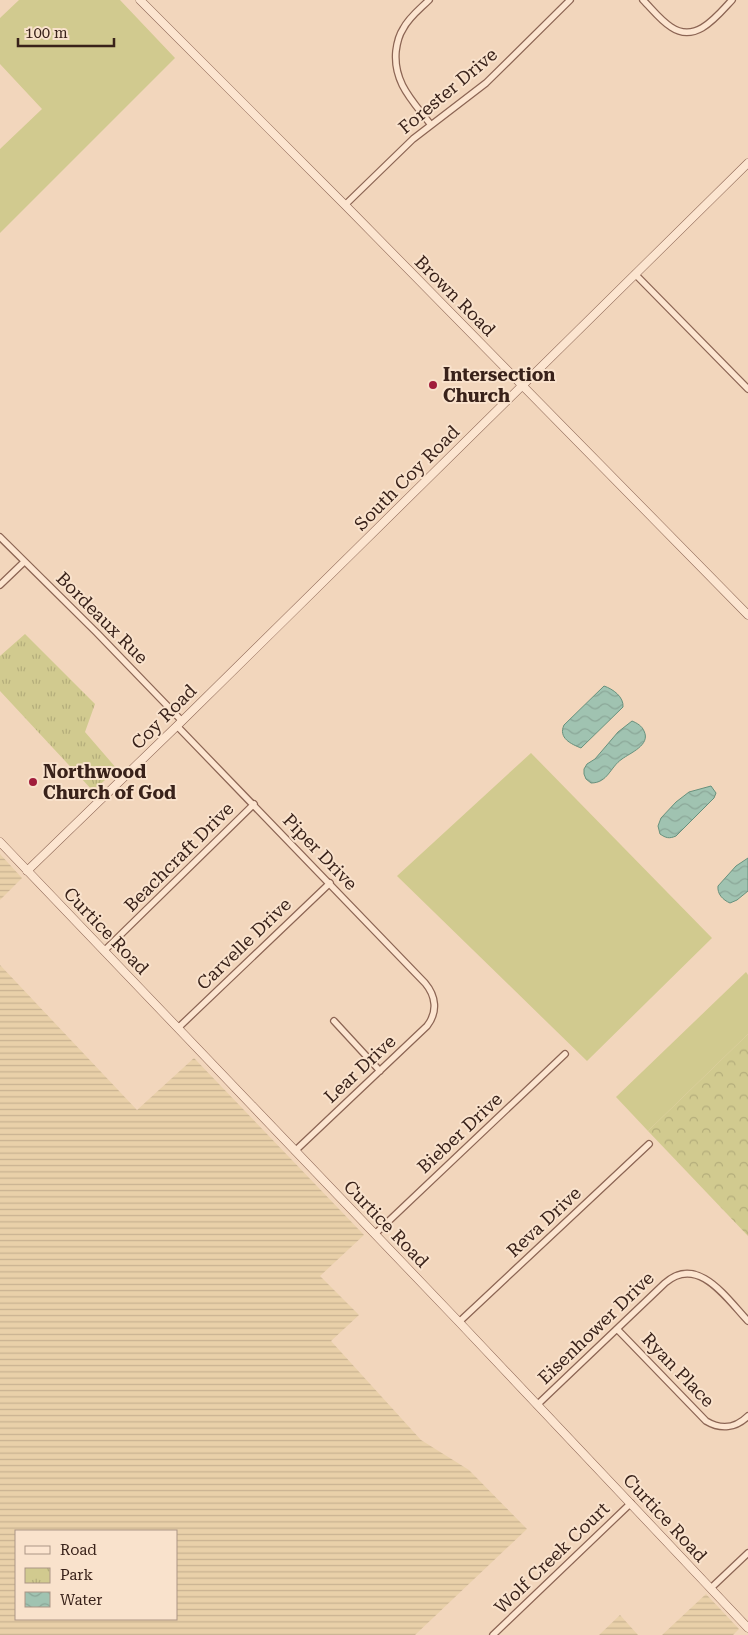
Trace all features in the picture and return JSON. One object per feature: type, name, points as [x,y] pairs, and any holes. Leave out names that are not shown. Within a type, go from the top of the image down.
[{"type":"street","name":"Brown Road","points":[[140,0],[345,205],[748,615]]},
{"type":"street","points":[[428,0],[402,29],[397,42],[395,64],[404,90],[431,124]]},
{"type":"street","name":"Forester Drive","points":[[345,205],[407,144],[486,83],[570,0]]},
{"type":"street","points":[[643,0],[670,27],[683,32],[696,31],[705,27],[732,0]]},
{"type":"street","name":"South Coy Road","points":[[215,688],[748,164]]},
{"type":"street","points":[[636,274],[748,389]]},
{"type":"street","name":"Bordeaux Rue","points":[[0,537],[98,633],[179,723]]},
{"type":"street","points":[[0,585],[24,562]]},
{"type":"street","name":"Coy Road","points":[[27,871],[215,688]]},
{"type":"street","name":"Piper Drive","points":[[179,723],[425,983],[435,1003]]},
{"type":"street","name":"Beachcraft Drive","points":[[104,951],[254,804]]},
{"type":"street","name":"Curtice Road","points":[[0,842],[538,1405],[748,1628]]},
{"type":"street","name":"Carvelle Drive","points":[[178,1028],[330,883]]},
{"type":"street","name":"Lear Drive","points":[[295,1151],[427,1026],[432,1017],[435,1003]]},
{"type":"street","points":[[334,1021],[380,1071]]},
{"type":"street","name":"Bieber Drive","points":[[374,1234],[565,1054]]},
{"type":"street","name":"Reva Drive","points":[[459,1322],[649,1144]]},
{"type":"street","name":"Eisenhower Drive","points":[[538,1405],[669,1279],[684,1273],[695,1274],[708,1280],[748,1321]]},
{"type":"street","name":"Ryan Place","points":[[617,1329],[706,1421],[716,1426],[730,1426],[739,1423],[748,1416]]},
{"type":"street","name":"Wolf Creek Court","points":[[493,1635],[631,1503]]},
{"type":"street","points":[[710,1588],[748,1553]]},
{"type":"shaded area","points":[[0,854],[22,878],[0,900]]},
{"type":"shaded area","points":[[0,965],[137,1110],[194,1058],[364,1235],[320,1276],[359,1315],[331,1341],[421,1440],[469,1470],[527,1529],[415,1635],[0,1635]]},
{"type":"shaded area","points":[[706,1594],[739,1629],[733,1635],[662,1635]]},
{"type":"shaded area","points":[[620,1615],[638,1635],[599,1635]]},
{"type":"green space","points":[[19,0],[120,0],[175,58],[0,233],[0,149],[42,109],[0,64],[0,18]]},
{"type":"green space","points":[[25,634],[95,704],[85,732],[117,769],[93,791],[0,691],[0,656]]},
{"type":"green space","points":[[531,753],[712,938],[587,1061],[397,876]]},
{"type":"green space","points":[[746,972],[748,975],[748,1034],[648,1131],[616,1097]]},
{"type":"green space","points":[[748,1034],[748,1236],[648,1131]]},
{"type":"water","points":[[604,686],[617,694],[622,700],[623,707],[581,748],[566,740],[563,734],[564,725]]},
{"type":"water","points":[[632,721],[642,728],[645,740],[634,751],[618,762],[605,778],[591,783],[584,774],[587,764],[595,759],[618,732]]},
{"type":"water","points":[[711,786],[716,793],[714,798],[676,836],[668,838],[660,834],[658,826],[661,818],[676,802],[689,792]]},
{"type":"water","points":[[748,858],[748,891],[730,903],[718,892],[718,886],[736,866]]},
{"type":"place","name":"Intersection Church","points":[[433,385]]},
{"type":"place","name":"Northwood Church of God","points":[[33,782]]}]
